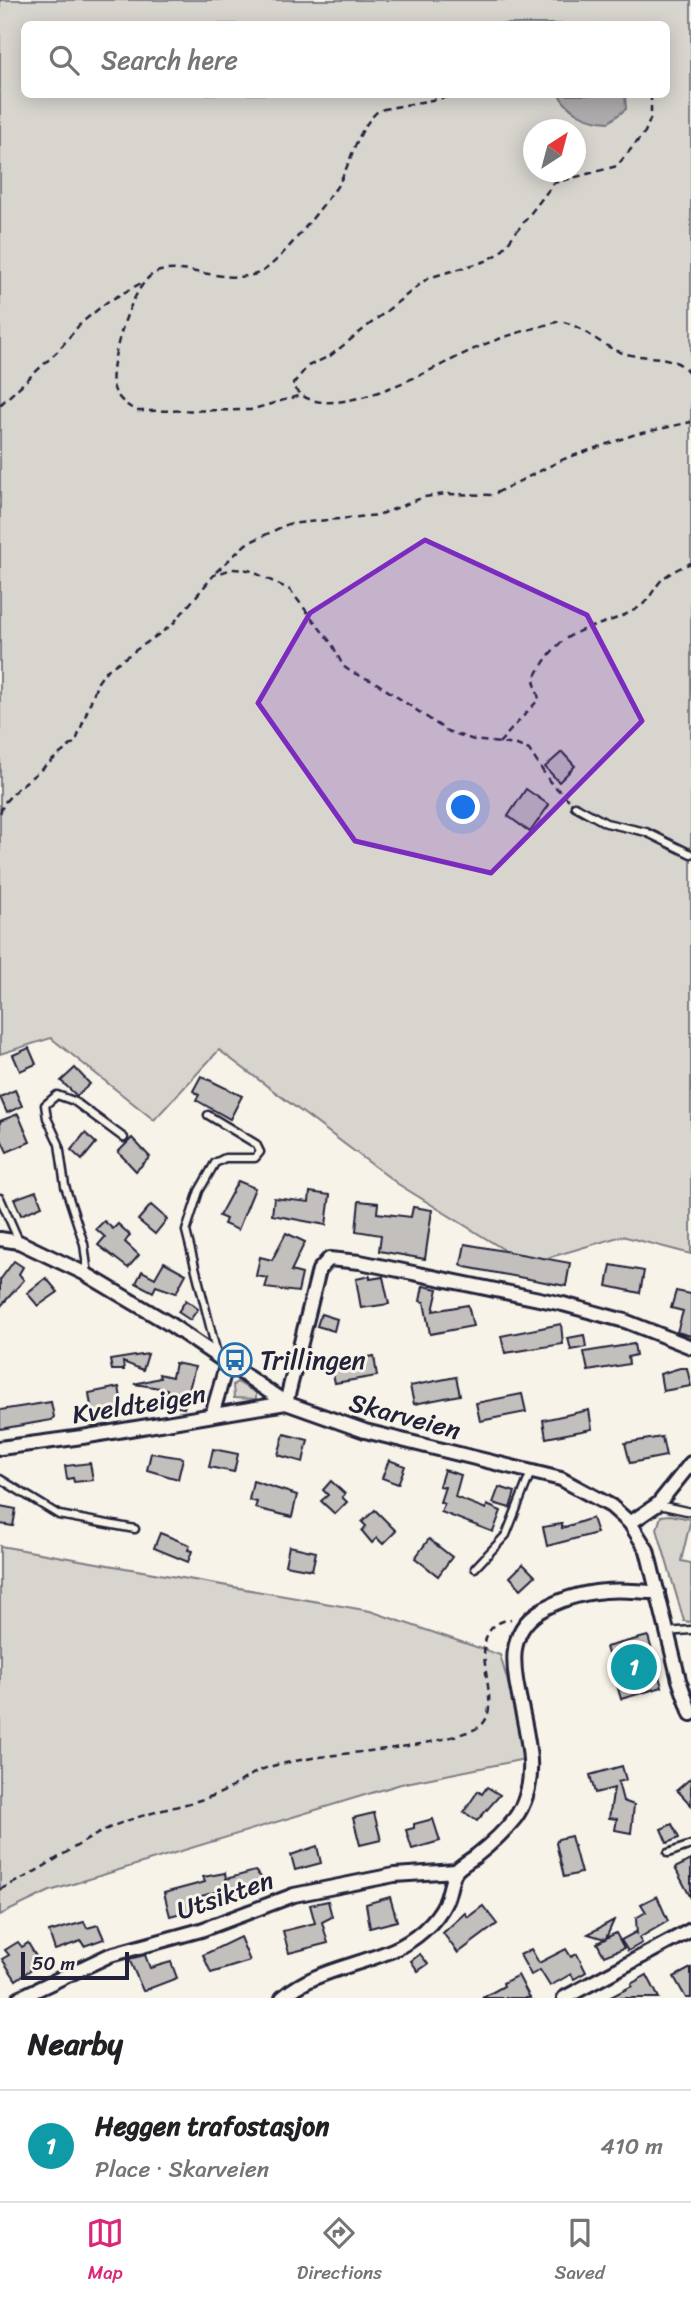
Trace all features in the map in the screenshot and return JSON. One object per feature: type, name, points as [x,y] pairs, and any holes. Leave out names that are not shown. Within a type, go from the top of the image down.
[{"type":"street","name":"Skarveien","points":[[0,1239],[19,1242],[88,1275],[286,1404],[365,1431],[531,1472],[584,1489],[611,1506],[630,1523],[647,1549],[691,1714]]},
{"type":"street","points":[[286,1404],[319,1270],[329,1259],[360,1262],[563,1304],[625,1321],[691,1347]]},
{"type":"street","points":[[212,1415],[222,1360]]},
{"type":"street","name":"Kveldteigen","points":[[0,1448],[286,1404]]},
{"type":"street","points":[[630,1523],[658,1504],[691,1463]]},
{"type":"street","points":[[282,1998],[315,1975],[394,1950],[413,1938],[440,1912],[456,1871],[505,1830],[516,1816],[528,1787],[532,1752],[513,1664],[513,1644],[521,1628],[535,1614],[556,1601],[605,1591],[658,1592]]},
{"type":"street","name":"Utsikten","points":[[19,1998],[110,1955],[201,1930],[294,1895],[394,1875],[456,1871]]},
{"type":"street","points":[[564,1998],[691,1930]]},
{"type":"lane","points":[[575,806],[606,823],[646,832],[691,854]]},
{"type":"lane","points":[[88,1275],[84,1244],[65,1186],[59,1144],[47,1118],[45,1105],[57,1095],[74,1101],[124,1138]]},
{"type":"lane","points":[[208,1115],[256,1144],[260,1152],[255,1158],[225,1158],[215,1163],[196,1198],[186,1231],[222,1360]]},
{"type":"lane","points":[[0,1198],[19,1242]]},
{"type":"lane","points":[[475,1568],[506,1535],[531,1472]]},
{"type":"lane","points":[[0,1479],[59,1515],[135,1529]]},
{"type":"lane","points":[[658,1504],[691,1512]]},
{"type":"lane","points":[[667,1632],[691,1630]]},
{"type":"lane","points":[[668,1853],[691,1845]]},
{"type":"path","points":[[0,405],[58,351],[80,324],[107,302],[155,273],[169,271],[228,277],[265,270],[336,188],[345,174],[355,139],[369,119],[379,110],[442,98]]},
{"type":"path","points":[[651,98],[651,117],[645,132],[617,166],[554,183],[500,253],[486,261],[428,278],[330,356],[298,374],[292,385],[298,396],[312,403],[343,403],[383,390],[486,344],[560,321],[572,324],[618,352],[674,361],[685,366],[691,376]]},
{"type":"path","points":[[146,280],[128,310],[113,367],[113,386],[125,405],[137,411],[250,410],[298,396]]},
{"type":"path","points":[[0,813],[4,803],[17,789],[66,752],[76,741],[98,682],[106,671],[172,625],[214,575],[246,544],[288,524],[379,515],[424,497],[445,494],[492,495],[564,459],[633,435],[691,422]]},
{"type":"path","points":[[499,743],[535,706],[539,699],[534,680],[544,660],[565,639],[579,629],[636,609],[646,602],[660,580],[691,563]]},
{"type":"path","points":[[214,575],[232,569],[249,570],[290,590],[332,644],[343,666],[376,682],[447,731],[474,740],[517,745],[528,750],[550,782],[575,806]]},
{"type":"path","points":[[0,1889],[110,1828],[222,1792],[246,1776],[270,1767],[418,1744],[475,1730],[484,1722],[488,1711],[485,1641],[492,1627],[502,1621],[535,1614]]},
{"type":"highlighted area","points":[[425,540],[587,615],[642,721],[491,873],[355,841],[258,703],[310,613]]},
{"type":"shaded area","points":[[0,0],[691,0],[691,1254],[622,1236],[527,1264],[398,1184],[219,1050],[154,1120],[51,1038],[0,1054]]},
{"type":"shaded area","points":[[561,98],[625,98],[626,109],[609,122],[580,115]]},
{"type":"shaded area","points":[[237,1382],[256,1393],[256,1399],[234,1398],[233,1385]]},
{"type":"shaded area","points":[[661,1516],[691,1519],[681,1561],[691,1563],[691,1622],[684,1621],[657,1529]]},
{"type":"shaded area","points":[[0,1546],[370,1611],[500,1655],[530,1758],[401,1784],[50,1891],[0,1915]]},
{"type":"building","points":[[562,752],[575,766],[559,782],[545,767]]},
{"type":"building","points":[[526,789],[549,805],[530,832],[508,816]]},
{"type":"building","points":[[29,1048],[36,1064],[20,1071],[13,1055]]},
{"type":"building","points":[[75,1068],[90,1084],[77,1096],[61,1081]]},
{"type":"building","points":[[201,1076],[242,1096],[230,1119],[196,1100],[199,1095],[193,1091]]},
{"type":"building","points":[[15,1090],[22,1106],[7,1113],[0,1097]]},
{"type":"building","points":[[18,1114],[30,1142],[7,1152],[0,1137],[0,1121]]},
{"type":"building","points":[[85,1133],[96,1143],[82,1160],[71,1150]]},
{"type":"building","points":[[132,1138],[150,1157],[136,1171],[118,1152]]},
{"type":"building","points":[[238,1181],[255,1188],[238,1230],[224,1224],[226,1219],[219,1216]]},
{"type":"building","points":[[36,1191],[42,1206],[21,1215],[14,1199]]},
{"type":"building","points":[[310,1192],[330,1195],[326,1225],[272,1215],[274,1198],[309,1202]]},
{"type":"building","points":[[359,1201],[378,1203],[377,1213],[411,1217],[413,1207],[432,1210],[425,1259],[379,1251],[381,1235],[356,1231]]},
{"type":"building","points":[[151,1205],[167,1219],[155,1234],[138,1220]]},
{"type":"building","points":[[104,1221],[113,1229],[118,1224],[130,1235],[125,1242],[139,1255],[128,1268],[98,1245],[105,1237],[96,1229]]},
{"type":"building","points":[[286,1233],[305,1242],[291,1271],[302,1274],[298,1292],[265,1288],[268,1278],[256,1276],[260,1257],[272,1260]]},
{"type":"building","points":[[465,1244],[570,1263],[566,1286],[465,1267],[461,1264]]},
{"type":"building","points":[[14,1261],[23,1267],[19,1274],[24,1280],[0,1307],[0,1280]]},
{"type":"building","points":[[164,1262],[186,1274],[176,1293],[156,1286],[153,1292],[136,1283],[142,1271],[155,1278]]},
{"type":"building","points":[[611,1265],[644,1271],[640,1293],[607,1286]]},
{"type":"building","points":[[370,1276],[370,1279],[383,1277],[389,1304],[361,1308],[356,1279]]},
{"type":"building","points":[[46,1278],[58,1292],[38,1306],[27,1293]]},
{"type":"building","points":[[423,1286],[438,1289],[433,1311],[468,1305],[473,1326],[430,1334],[424,1302],[420,1301]]},
{"type":"building","points":[[676,1291],[691,1294],[691,1336],[677,1332],[683,1311],[671,1308]]},
{"type":"building","points":[[186,1300],[198,1309],[190,1320],[178,1312]]},
{"type":"building","points":[[321,1314],[337,1319],[334,1331],[317,1326]]},
{"type":"building","points":[[561,1324],[563,1344],[505,1353],[501,1336]]},
{"type":"building","points":[[584,1335],[586,1347],[571,1350],[568,1338]]},
{"type":"building","points":[[634,1344],[636,1355],[628,1357],[629,1364],[588,1371],[584,1352]]},
{"type":"building","points":[[148,1354],[143,1370],[123,1362],[124,1370],[112,1370],[110,1360]]},
{"type":"building","points":[[374,1356],[377,1376],[335,1383],[331,1364]]},
{"type":"building","points":[[175,1363],[195,1367],[184,1408],[168,1405],[167,1389],[134,1384],[160,1378],[159,1374],[172,1377]]},
{"type":"building","points":[[687,1368],[691,1386],[663,1391],[660,1374]]},
{"type":"building","points":[[456,1377],[460,1395],[414,1404],[410,1386]]},
{"type":"building","points":[[119,1387],[123,1409],[92,1413],[89,1393]]},
{"type":"building","points":[[522,1394],[526,1412],[480,1421],[476,1403]]},
{"type":"building","points":[[51,1402],[54,1417],[51,1420],[0,1429],[0,1410]]},
{"type":"building","points":[[589,1410],[592,1429],[546,1438],[543,1420]]},
{"type":"building","points":[[284,1434],[308,1440],[303,1462],[278,1455]]},
{"type":"building","points":[[662,1437],[666,1456],[630,1463],[625,1443]]},
{"type":"building","points":[[213,1449],[238,1454],[234,1472],[209,1467]]},
{"type":"building","points":[[151,1453],[183,1458],[178,1479],[147,1470]]},
{"type":"building","points":[[389,1460],[405,1466],[398,1484],[382,1478]]},
{"type":"building","points":[[90,1463],[93,1480],[74,1482],[73,1478],[67,1479],[65,1466]]},
{"type":"building","points":[[444,1470],[461,1475],[455,1497],[486,1509],[487,1505],[501,1511],[493,1532],[441,1512],[444,1504],[440,1502],[445,1487],[439,1486]]},
{"type":"building","points":[[253,1481],[297,1495],[292,1517],[255,1508],[257,1502],[249,1500]]},
{"type":"building","points":[[331,1481],[345,1494],[342,1497],[347,1502],[335,1514],[321,1501],[328,1495],[323,1490]]},
{"type":"building","points":[[499,1487],[515,1492],[510,1508],[493,1503]]},
{"type":"building","points":[[0,1506],[16,1509],[13,1526],[0,1524]]},
{"type":"building","points":[[375,1510],[396,1531],[383,1544],[377,1538],[372,1543],[362,1531],[366,1526],[362,1522]]},
{"type":"building","points":[[592,1518],[597,1533],[547,1546],[543,1527],[562,1524],[562,1528]]},
{"type":"building","points":[[160,1533],[190,1545],[188,1550],[192,1551],[188,1562],[154,1548]]},
{"type":"building","points":[[429,1539],[452,1557],[438,1576],[415,1558]]},
{"type":"building","points":[[289,1546],[316,1552],[312,1570],[285,1565]]},
{"type":"building","points":[[523,1564],[535,1576],[521,1589],[510,1577]]},
{"type":"building","points":[[648,1636],[662,1687],[621,1699],[606,1647]]},
{"type":"building","points":[[622,1766],[626,1780],[618,1782],[623,1801],[634,1805],[631,1833],[615,1830],[617,1819],[609,1818],[614,1788],[595,1793],[590,1775]]},
{"type":"building","points":[[691,1778],[691,1805],[677,1790]]},
{"type":"building","points":[[487,1787],[500,1795],[477,1821],[464,1812],[478,1791],[482,1794]]},
{"type":"building","points":[[374,1813],[381,1840],[360,1845],[353,1818]]},
{"type":"building","points":[[433,1819],[440,1841],[412,1849],[406,1830],[414,1828],[414,1824]]},
{"type":"building","points":[[672,1824],[679,1838],[667,1843],[661,1829]]},
{"type":"building","points":[[571,1836],[581,1873],[564,1877],[556,1843],[558,1839]]},
{"type":"building","points":[[317,1846],[321,1863],[295,1870],[291,1855]]},
{"type":"building","points":[[691,1860],[691,1898],[675,1868]]},
{"type":"building","points":[[255,1871],[264,1880],[267,1889],[225,1899],[222,1890],[192,1899],[192,1910],[170,1916],[164,1893],[205,1882],[203,1877],[225,1873],[226,1879]]},
{"type":"building","points":[[657,1896],[668,1921],[639,1938],[642,1943],[628,1951],[621,1940],[636,1932],[637,1935],[636,1918],[646,1912],[641,1904]]},
{"type":"building","points":[[390,1897],[397,1921],[370,1928],[366,1904]]},
{"type":"building","points":[[328,1901],[332,1917],[322,1922],[328,1943],[289,1953],[283,1931],[315,1923],[310,1905]]},
{"type":"building","points":[[483,1906],[497,1924],[458,1953],[443,1933],[465,1913],[468,1917]]},
{"type":"building","points":[[614,1920],[606,1938],[616,1933],[624,1948],[604,1956],[597,1943],[605,1939],[588,1934]]},
{"type":"building","points":[[84,1922],[87,1928],[98,1925],[104,1939],[84,1946],[81,1941],[55,1950],[49,1932]]},
{"type":"building","points":[[240,1937],[250,1961],[211,1973],[203,1955]]},
{"type":"building","points":[[18,1942],[22,1947],[28,1943],[40,1963],[16,1980],[2,1959],[9,1955],[5,1950]]},
{"type":"building","points":[[531,1949],[539,1963],[566,1949],[571,1957],[577,1954],[586,1972],[574,1979],[571,1974],[550,1986],[540,1970],[531,1975],[520,1955]]},
{"type":"building","points":[[420,1954],[428,1964],[418,1971],[411,1961]]},
{"type":"building","points":[[145,1955],[150,1968],[171,1962],[177,1978],[143,1991],[129,1959]]},
{"type":"building","points":[[691,1968],[691,1998],[686,1998],[674,1977]]},
{"type":"building","points":[[518,1975],[530,1998],[482,1998],[504,1986],[503,1983]]},
{"type":"building","points":[[647,1975],[659,1998],[609,1998],[632,1986],[631,1984]]},
{"type":"place","name":"Trillingen","points":[[235,1360]]},
{"type":"place","name":"Heggen trafostasjon","points":[[634,1667]]}]
